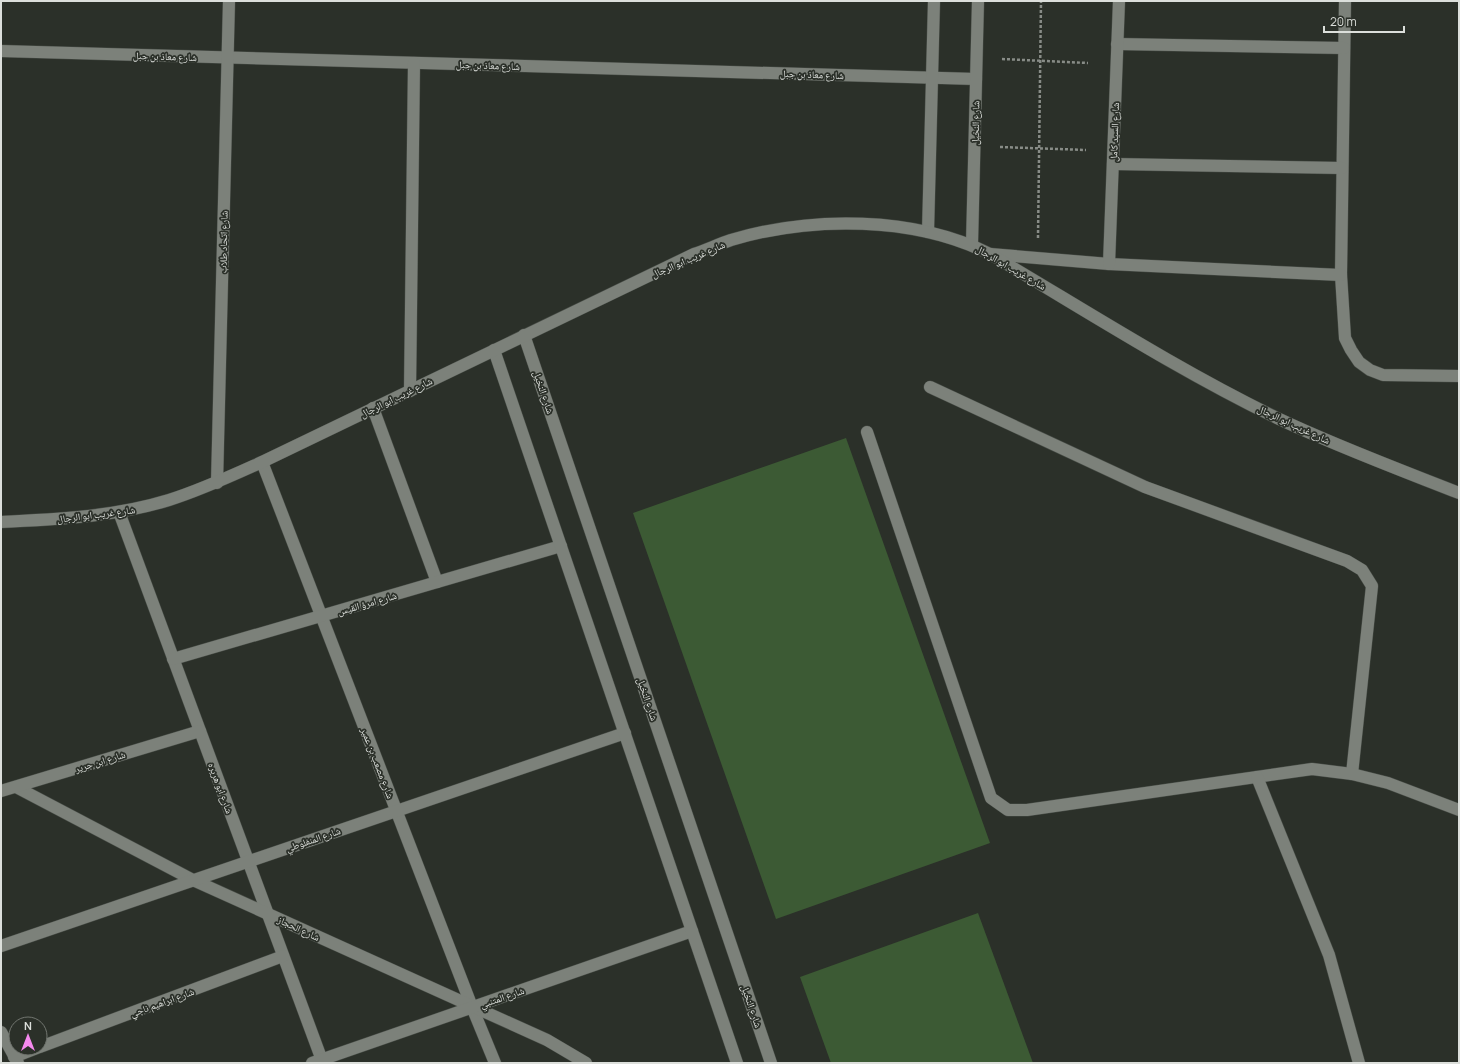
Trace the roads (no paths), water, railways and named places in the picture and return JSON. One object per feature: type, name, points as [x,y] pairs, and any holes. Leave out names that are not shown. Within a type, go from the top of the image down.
[{"type":"street","name":"شارع اتحاد طلاب","points":[[217,483],[229,1]]},
{"type":"street","points":[[928,232],[934,1]]},
{"type":"street","name":"شارع النخيل","points":[[972,244],[978,1]]},
{"type":"street","name":"شارع السيد كامل","points":[[1109,264],[1119,1]]},
{"type":"street","points":[[1345,1],[1340,275],[1345,338],[1359,362],[1370,370],[1383,374],[1459,376]]},
{"type":"street","points":[[1117,44],[1344,48]]},
{"type":"street","name":"شارع معاذ بن جبل","points":[[1,51],[976,79]]},
{"type":"street","points":[[410,391],[414,62]]},
{"type":"street","points":[[1113,164],[1342,168]]},
{"type":"street","name":"شارع غريب ابو الرجال","points":[[1,522],[72,518],[119,512],[168,501],[217,483],[262,462],[694,254],[731,240],[770,231],[809,225],[849,223],[889,226],[928,232],[972,244],[1196,376],[1237,398],[1341,446],[1459,493]]},
{"type":"street","points":[[990,254],[1109,264],[1340,275]]},
{"type":"street","name":"شارع النخيل","points":[[524,335],[772,1063]]},
{"type":"street","points":[[494,350],[737,1063]]},
{"type":"street","points":[[930,388],[1145,487],[1348,561],[1362,570],[1372,586],[1352,774]]},
{"type":"street","points":[[373,408],[437,582]]},
{"type":"street","points":[[867,432],[991,798],[1008,810],[1028,810],[1312,770],[1352,774],[1388,783],[1459,810]]},
{"type":"street","name":"شارع مصعب بن عمير","points":[[262,462],[472,1007],[495,1063]]},
{"type":"street","name":"شارع ابو هريره","points":[[119,512],[283,956],[319,1062]]},
{"type":"street","name":"شارع امرؤ القيس","points":[[173,659],[560,546]]},
{"type":"street","name":"شارع ابن جرير","points":[[1,791],[200,731]]},
{"type":"street","name":"شارع المنفلوطي","points":[[1,946],[624,733]]},
{"type":"street","points":[[1257,777],[1329,955],[1359,1063]]},
{"type":"street","name":"شارع الحجاز","points":[[16,787],[193,880],[547,1040],[586,1063]]},
{"type":"street","name":"شارع المتنبي","points":[[319,1062],[692,931]]},
{"type":"street","name":"شارع ابراهيم ناجي","points":[[48,1044],[283,956]]},
{"type":"street","points":[[1,1032],[16,1060]]}]
